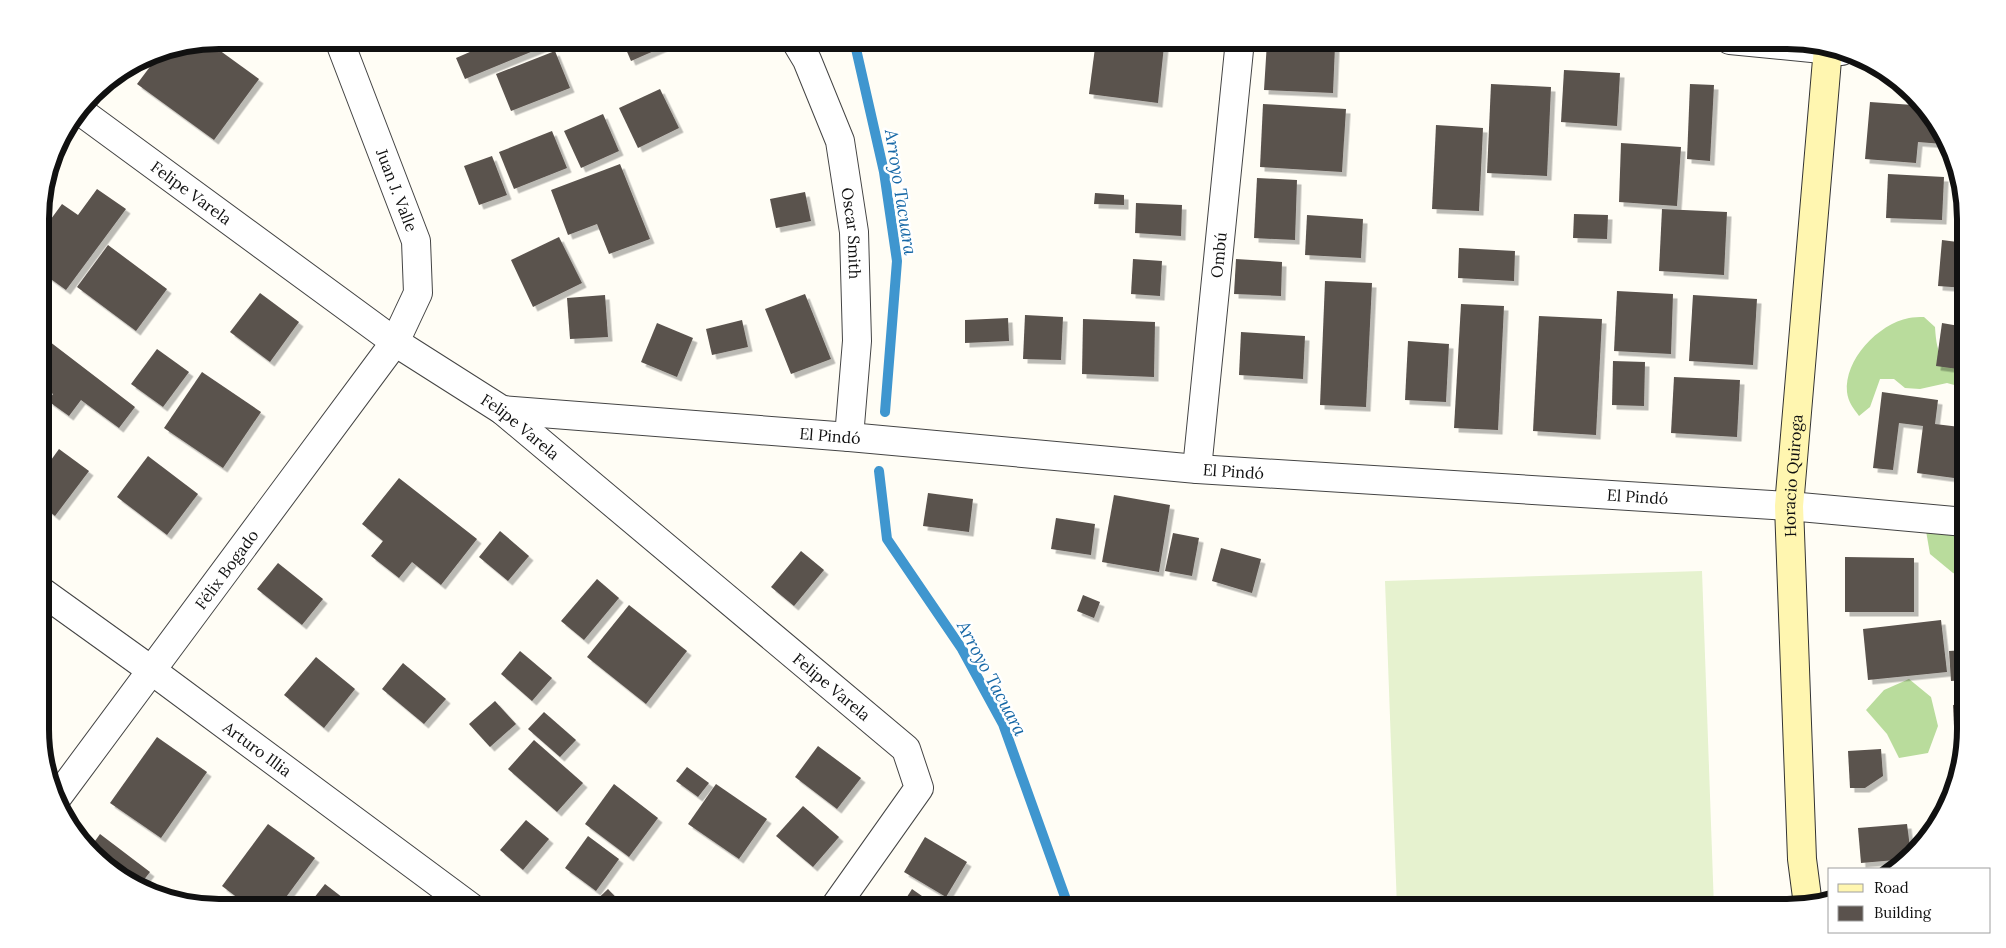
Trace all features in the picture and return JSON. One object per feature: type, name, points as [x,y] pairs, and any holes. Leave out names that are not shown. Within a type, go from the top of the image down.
[{"type":"main road","name":"Horacio Quiroga","points":[[1807,898],[1802,859],[1789,506],[1832,55]]},
{"type":"street","name":"Juan J. Valle","points":[[343,49],[416,241],[418,294],[394,342]]},
{"type":"street","name":"Oscar Smith","points":[[800,49],[807,60],[840,141],[854,232],[857,341],[849,437]]},
{"type":"street","name":"Ombú","points":[[1198,469],[1239,49]]},
{"type":"street","name":"Felipe Varela","points":[[85,114],[394,342],[502,410],[906,749],[919,788],[840,899]]},
{"type":"street","name":"Félix Bogado","points":[[61,792],[394,342]]},
{"type":"street","name":"El Pindó","points":[[502,410],[849,437],[1198,469],[1789,506],[1957,521]]},
{"type":"street","name":"Arturo Illia","points":[[49,597],[152,670],[460,899]]},
{"type":"green space","points":[[1914,317],[1924,317],[1935,327],[1939,351],[1945,361],[1957,370],[1957,386],[1947,383],[1920,389],[1905,388],[1894,379],[1880,379],[1870,407],[1859,416],[1850,402],[1847,392],[1851,368],[1857,356],[1865,345],[1886,328],[1897,322]]},
{"type":"green space","points":[[1925,525],[1957,525],[1957,574],[1930,554]]},
{"type":"green space","points":[[1702,571],[1714,899],[1397,899],[1385,581]]},
{"type":"green space","points":[[1909,679],[1931,697],[1938,726],[1928,753],[1899,758],[1887,734],[1866,710],[1884,690]]},
{"type":"building","points":[[218,49],[259,79],[214,140],[137,84],[153,62],[197,50]]},
{"type":"building","points":[[477,49],[538,49],[465,79],[456,58]]},
{"type":"building","points":[[626,49],[658,49],[631,61]]},
{"type":"building","points":[[1095,49],[1164,49],[1158,103],[1089,94]]},
{"type":"building","points":[[1267,49],[1335,49],[1333,93],[1264,90]]},
{"type":"building","points":[[555,51],[570,88],[511,111],[496,74]]},
{"type":"building","points":[[1564,70],[1620,73],[1617,126],[1561,122]]},
{"type":"building","points":[[1491,84],[1551,87],[1547,176],[1487,173]]},
{"type":"building","points":[[1690,84],[1714,85],[1710,161],[1687,159]]},
{"type":"building","points":[[660,89],[679,128],[638,148],[619,108]]},
{"type":"building","points":[[1870,102],[1913,105],[1922,115],[1939,144],[1918,142],[1916,163],[1865,159]]},
{"type":"building","points":[[1263,104],[1346,109],[1342,172],[1260,167]]},
{"type":"building","points":[[603,114],[619,151],[581,168],[564,131]]},
{"type":"building","points":[[1436,125],[1483,128],[1479,211],[1432,209]]},
{"type":"building","points":[[552,131],[567,168],[514,189],[499,152]]},
{"type":"building","points":[[1621,143],[1681,147],[1677,206],[1619,202]]},
{"type":"building","points":[[492,156],[507,195],[479,205],[464,166]]},
{"type":"building","points":[[620,164],[650,239],[609,254],[597,224],[568,235],[551,190]]},
{"type":"building","points":[[1888,174],[1944,177],[1942,220],[1886,218]]},
{"type":"building","points":[[1257,178],[1297,180],[1295,240],[1254,238]]},
{"type":"building","points":[[97,189],[126,209],[66,290],[49,278],[49,222],[62,204],[78,215]]},
{"type":"building","points":[[805,192],[811,221],[776,228],[770,199]]},
{"type":"building","points":[[1095,193],[1124,195],[1124,205],[1094,204]]},
{"type":"building","points":[[1136,203],[1182,205],[1181,236],[1135,233]]},
{"type":"building","points":[[1662,209],[1727,212],[1724,275],[1659,271]]},
{"type":"building","points":[[1574,214],[1608,215],[1607,239],[1573,238]]},
{"type":"building","points":[[1307,215],[1363,219],[1361,258],[1305,255]]},
{"type":"building","points":[[559,237],[582,283],[533,307],[511,260]]},
{"type":"building","points":[[1942,240],[1957,242],[1957,287],[1938,286]]},
{"type":"building","points":[[108,245],[167,289],[136,331],[77,287]]},
{"type":"building","points":[[1459,248],[1515,251],[1514,281],[1458,278]]},
{"type":"building","points":[[1133,259],[1162,261],[1160,296],[1131,294]]},
{"type":"building","points":[[1236,259],[1282,262],[1281,296],[1234,294]]},
{"type":"building","points":[[1325,281],[1372,283],[1366,407],[1320,405]]},
{"type":"building","points":[[1617,291],[1673,294],[1671,354],[1614,351]]},
{"type":"building","points":[[260,293],[299,322],[270,362],[230,332]]},
{"type":"building","points":[[805,294],[831,359],[791,374],[765,309]]},
{"type":"building","points":[[605,295],[608,337],[570,339],[567,298]]},
{"type":"building","points":[[1693,295],[1757,299],[1753,365],[1689,361]]},
{"type":"building","points":[[1461,304],[1504,306],[1498,430],[1454,428]]},
{"type":"building","points":[[1025,315],[1063,317],[1061,360],[1023,359]]},
{"type":"building","points":[[1539,316],[1602,319],[1596,435],[1533,431]]},
{"type":"building","points":[[1008,318],[1009,341],[965,343],[965,320]]},
{"type":"building","points":[[1083,319],[1155,322],[1154,377],[1082,374]]},
{"type":"building","points":[[742,320],[748,347],[712,355],[706,329]]},
{"type":"building","points":[[657,323],[693,338],[677,377],[641,362]]},
{"type":"building","points":[[1942,323],[1957,326],[1957,369],[1936,366]]},
{"type":"building","points":[[1241,332],[1305,336],[1303,379],[1239,375]]},
{"type":"building","points":[[49,341],[135,407],[119,428],[81,400],[69,416],[49,402],[53,394],[49,391]]},
{"type":"building","points":[[1408,341],[1449,344],[1446,402],[1405,400]]},
{"type":"building","points":[[157,349],[189,372],[163,407],[131,384]]},
{"type":"building","points":[[1613,361],[1645,362],[1644,406],[1612,405]]},
{"type":"building","points":[[202,372],[261,412],[223,468],[164,428]]},
{"type":"building","points":[[1674,377],[1740,380],[1737,437],[1671,433]]},
{"type":"building","points":[[1882,392],[1938,400],[1935,424],[1957,427],[1957,452],[1954,478],[1917,473],[1923,426],[1899,423],[1893,470],[1873,468]]},
{"type":"building","points":[[59,449],[89,471],[55,516],[49,511],[49,463]]},
{"type":"building","points":[[148,456],[198,494],[167,535],[117,497]]},
{"type":"building","points":[[399,478],[477,539],[441,585],[412,562],[399,578],[371,556],[383,541],[362,524]]},
{"type":"building","points":[[928,493],[973,499],[969,532],[923,526]]},
{"type":"building","points":[[1114,495],[1170,505],[1159,572],[1102,562]]},
{"type":"building","points":[[1056,518],[1095,524],[1091,555],[1051,549]]},
{"type":"building","points":[[500,531],[529,556],[508,581],[479,557]]},
{"type":"building","points":[[1173,533],[1199,538],[1192,576],[1165,571]]},
{"type":"building","points":[[1221,548],[1261,559],[1252,593],[1212,581]]},
{"type":"building","points":[[801,551],[824,570],[794,606],[771,587]]},
{"type":"building","points":[[1845,557],[1914,558],[1914,612],[1845,612]]},
{"type":"building","points":[[278,563],[323,599],[302,625],[257,589]]},
{"type":"building","points":[[597,579],[619,598],[584,640],[561,621]]},
{"type":"building","points":[[1083,595],[1100,602],[1094,618],[1077,611]]},
{"type":"building","points":[[629,605],[687,651],[646,704],[587,657]]},
{"type":"building","points":[[1941,620],[1947,672],[1868,680],[1863,629]]},
{"type":"building","points":[[520,651],[552,678],[532,701],[501,674]]},
{"type":"building","points":[[1949,651],[1957,651],[1957,681],[1951,681]]},
{"type":"building","points":[[316,657],[355,689],[324,728],[284,695]]},
{"type":"building","points":[[403,663],[446,699],[424,724],[382,689]]},
{"type":"building","points":[[495,701],[516,724],[490,747],[469,724]]},
{"type":"building","points":[[1953,705],[1957,705],[1956,748],[1955,748]]},
{"type":"building","points":[[544,712],[576,740],[560,757],[528,729]]},
{"type":"building","points":[[157,737],[207,772],[161,838],[110,803]]},
{"type":"building","points":[[534,740],[583,783],[557,812],[508,769]]},
{"type":"building","points":[[818,746],[861,778],[837,809],[795,777]]},
{"type":"building","points":[[1881,749],[1883,776],[1865,788],[1850,788],[1848,751]]},
{"type":"building","points":[[687,767],[709,783],[698,797],[676,781]]},
{"type":"building","points":[[614,784],[658,818],[629,857],[585,824]]},
{"type":"building","points":[[716,784],[767,819],[739,859],[688,824]]},
{"type":"building","points":[[803,806],[839,837],[813,867],[776,836]]},
{"type":"building","points":[[526,820],[549,839],[523,870],[500,850]]},
{"type":"building","points":[[268,824],[315,858],[285,899],[239,899],[222,886]]},
{"type":"building","points":[[1907,824],[1910,846],[1895,860],[1861,863],[1858,828]]},
{"type":"building","points":[[100,834],[150,872],[143,881],[134,876],[115,864],[93,843]]},
{"type":"building","points":[[588,836],[619,859],[596,891],[565,868]]},
{"type":"building","points":[[925,837],[967,862],[946,897],[904,872]]},
{"type":"building","points":[[325,884],[344,899],[313,899]]},
{"type":"building","points":[[608,889],[617,899],[597,899]]},
{"type":"building","points":[[912,889],[926,899],[906,899]]},
{"type":"waterway","name":"Arroyo Tacuara","points":[[856,49],[884,172],[897,261],[885,412]]},
{"type":"waterway","name":"Arroyo Tacuara","points":[[879,471],[887,539],[962,649],[1003,724],[1066,899]]}]
